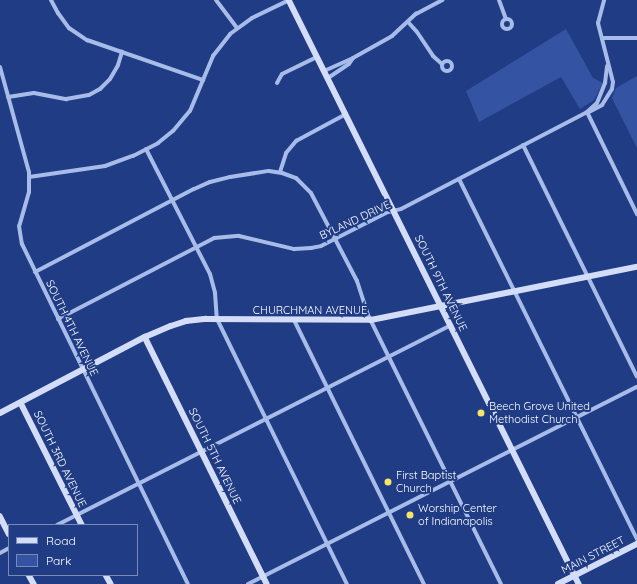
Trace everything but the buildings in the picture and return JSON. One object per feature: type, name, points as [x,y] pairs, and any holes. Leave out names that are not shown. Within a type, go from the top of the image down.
[{"type":"street","points":[[51,0],[69,28],[87,40],[203,80]]},
{"type":"street","points":[[216,0],[237,28]]},
{"type":"street","points":[[29,177],[97,168],[122,160],[146,149],[168,136],[181,124],[194,104],[213,56],[220,45],[237,28],[252,18],[289,0]]},
{"type":"street","name":"SOUTH 9TH AVENUE","points":[[289,0],[579,584]]},
{"type":"street","points":[[324,71],[353,58],[397,32],[420,12],[442,0]]},
{"type":"street","points":[[499,0],[506,19]]},
{"type":"street","points":[[597,0],[603,1],[598,19],[607,66],[605,83],[597,102],[587,112],[637,214]]},
{"type":"street","points":[[408,22],[417,32],[433,56],[442,64]]},
{"type":"street","points":[[602,38],[637,38]]},
{"type":"street","points":[[8,97],[34,93],[66,99],[85,97],[99,90],[109,81],[118,65],[122,52]]},
{"type":"street","points":[[277,83],[282,74],[318,57]]},
{"type":"street","points":[[328,78],[349,64],[353,58]]},
{"type":"street","name":"BYLAND DRIVE","points":[[58,319],[196,246],[216,237],[233,235],[294,249],[305,249],[317,247],[394,210],[401,209],[587,112],[597,109],[611,94],[613,82],[607,66]]},
{"type":"street","name":"SOUTH 4TH AVENUE","points":[[0,67],[29,177],[28,192],[20,217],[19,230],[22,244],[188,584]]},
{"type":"street","points":[[280,172],[285,155],[296,141],[346,114]]},
{"type":"street","points":[[523,145],[637,377]]},
{"type":"street","points":[[146,149],[214,284],[217,319],[347,584]]},
{"type":"street","points":[[35,272],[194,189],[226,178],[269,171],[280,172],[296,178],[307,188],[359,285],[371,320],[501,584]]},
{"type":"street","points":[[459,179],[637,539]]},
{"type":"street","name":"CHURCHMAN AVENUE","points":[[0,413],[146,337],[181,322],[217,319],[371,320],[637,267]]},
{"type":"street","points":[[294,320],[424,584]]},
{"type":"street","points":[[59,524],[451,325]]},
{"type":"street","name":"SOUTH 5TH AVENUE","points":[[146,337],[267,584]]},
{"type":"street","points":[[248,584],[637,387]]},
{"type":"street","name":"SOUTH 3RD AVENUE","points":[[21,403],[82,524]]},
{"type":"street","points":[[0,516],[8,532]]},
{"type":"street","name":"MAIN STREET","points":[[558,584],[637,544]]},
{"type":"green space","points":[[566,29],[593,78],[603,83],[594,100],[580,109],[561,77],[479,122],[466,91]]},
{"type":"green space","points":[[637,76],[637,148],[612,98],[616,88]]},
{"type":"place","name":"Beech Grove United Methodist Church","points":[[481,413]]},
{"type":"place","name":"First Baptist Church","points":[[388,482]]},
{"type":"place","name":"Worship Center of Indianapolis","points":[[410,515]]}]
